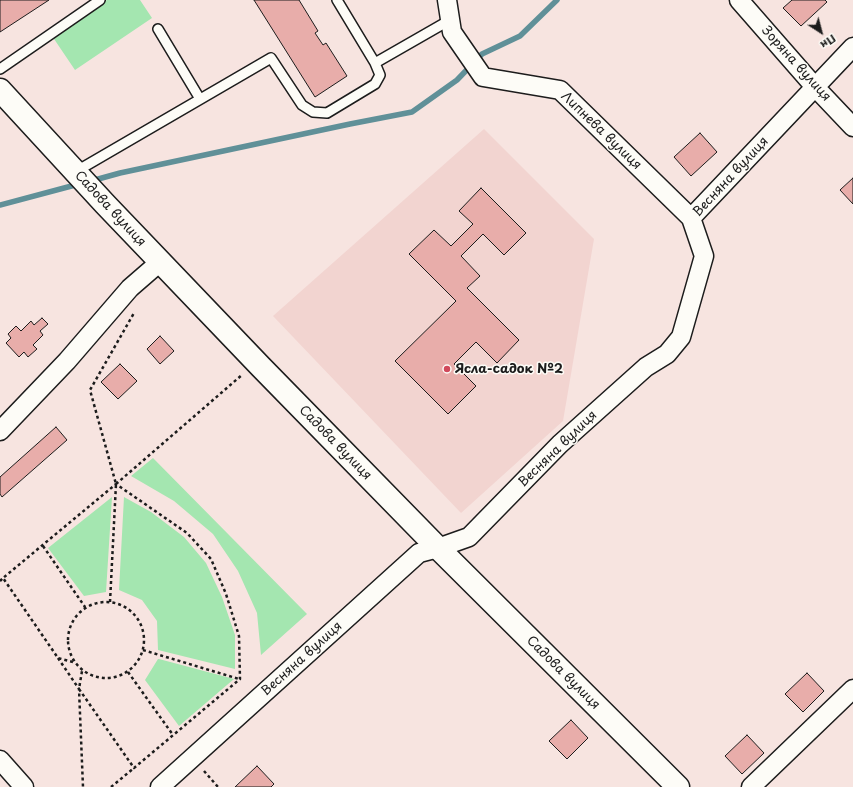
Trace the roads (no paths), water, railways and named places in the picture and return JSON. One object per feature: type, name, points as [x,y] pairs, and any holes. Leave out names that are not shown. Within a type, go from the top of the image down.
[{"type":"street","name":"Липнева вулиця","points":[[447,0],[451,26],[483,77],[560,90],[691,218]]},
{"type":"street","name":"Зоряна вулиця","points":[[739,0],[815,87],[853,127]]},
{"type":"street","name":"Весняна вулиця","points":[[160,787],[419,553],[469,537],[560,444],[646,367],[667,354],[681,337],[704,256],[691,218],[853,47]]},
{"type":"street","name":"Садова вулиця","points":[[0,90],[160,262],[438,548],[678,787]]},
{"type":"street","points":[[0,430],[67,361],[130,288],[160,262]]},
{"type":"street","points":[[751,787],[853,689]]},
{"type":"street","points":[[0,760],[24,787]]},
{"type":"lane","points":[[0,69],[100,0]]},
{"type":"lane","points":[[77,174],[200,99],[271,58],[302,105],[313,112],[327,113],[375,84],[380,75],[375,63],[337,0]]},
{"type":"lane","points":[[375,63],[451,26]]},
{"type":"lane","points":[[158,28],[200,99]]},
{"type":"waterway","points":[[91,181],[120,173],[412,112],[457,80],[482,54],[520,36],[557,0]]},
{"type":"waterway","points":[[0,205],[79,184]]},
{"type":"place","name":"Ясла-садок №2","points":[[447,369]]}]
